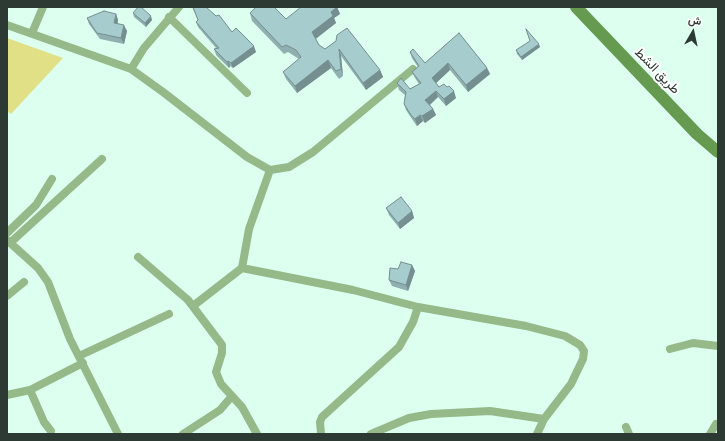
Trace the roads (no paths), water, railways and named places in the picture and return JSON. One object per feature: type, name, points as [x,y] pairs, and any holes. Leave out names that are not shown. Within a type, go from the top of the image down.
[{"type":"main road","name":"طريق الشط","points":[[576,7],[697,134],[718,152]]},
{"type":"street","points":[[32,33],[43,7]]},
{"type":"street","points":[[131,69],[144,48],[179,7]]},
{"type":"street","points":[[169,17],[247,93]]},
{"type":"street","points":[[7,25],[131,69],[247,157],[270,170],[289,167],[313,152],[412,69]]},
{"type":"street","points":[[102,159],[8,241],[38,268],[48,282],[54,302],[118,434]]},
{"type":"street","points":[[193,306],[242,268],[249,229],[270,170]]},
{"type":"street","points":[[7,233],[36,205],[52,180]]},
{"type":"street","points":[[138,257],[193,306],[222,345],[222,353],[216,372],[221,384],[242,407],[257,434]]},
{"type":"street","points":[[242,268],[353,290],[418,307],[526,326],[565,336],[580,345],[584,351],[583,359],[571,384],[544,419],[537,434]]},
{"type":"street","points":[[7,296],[24,282]]},
{"type":"street","points":[[321,434],[320,422],[322,417],[399,347],[408,332],[418,307]]},
{"type":"street","points":[[7,395],[30,390],[81,360],[169,314]]},
{"type":"street","points":[[670,350],[693,343],[718,346]]},
{"type":"street","points":[[30,390],[44,422],[51,430]]},
{"type":"street","points":[[183,434],[220,410],[232,396]]},
{"type":"street","points":[[371,434],[409,418],[431,414],[490,411],[544,419]]},
{"type":"street","points":[[710,434],[716,424]]}]
